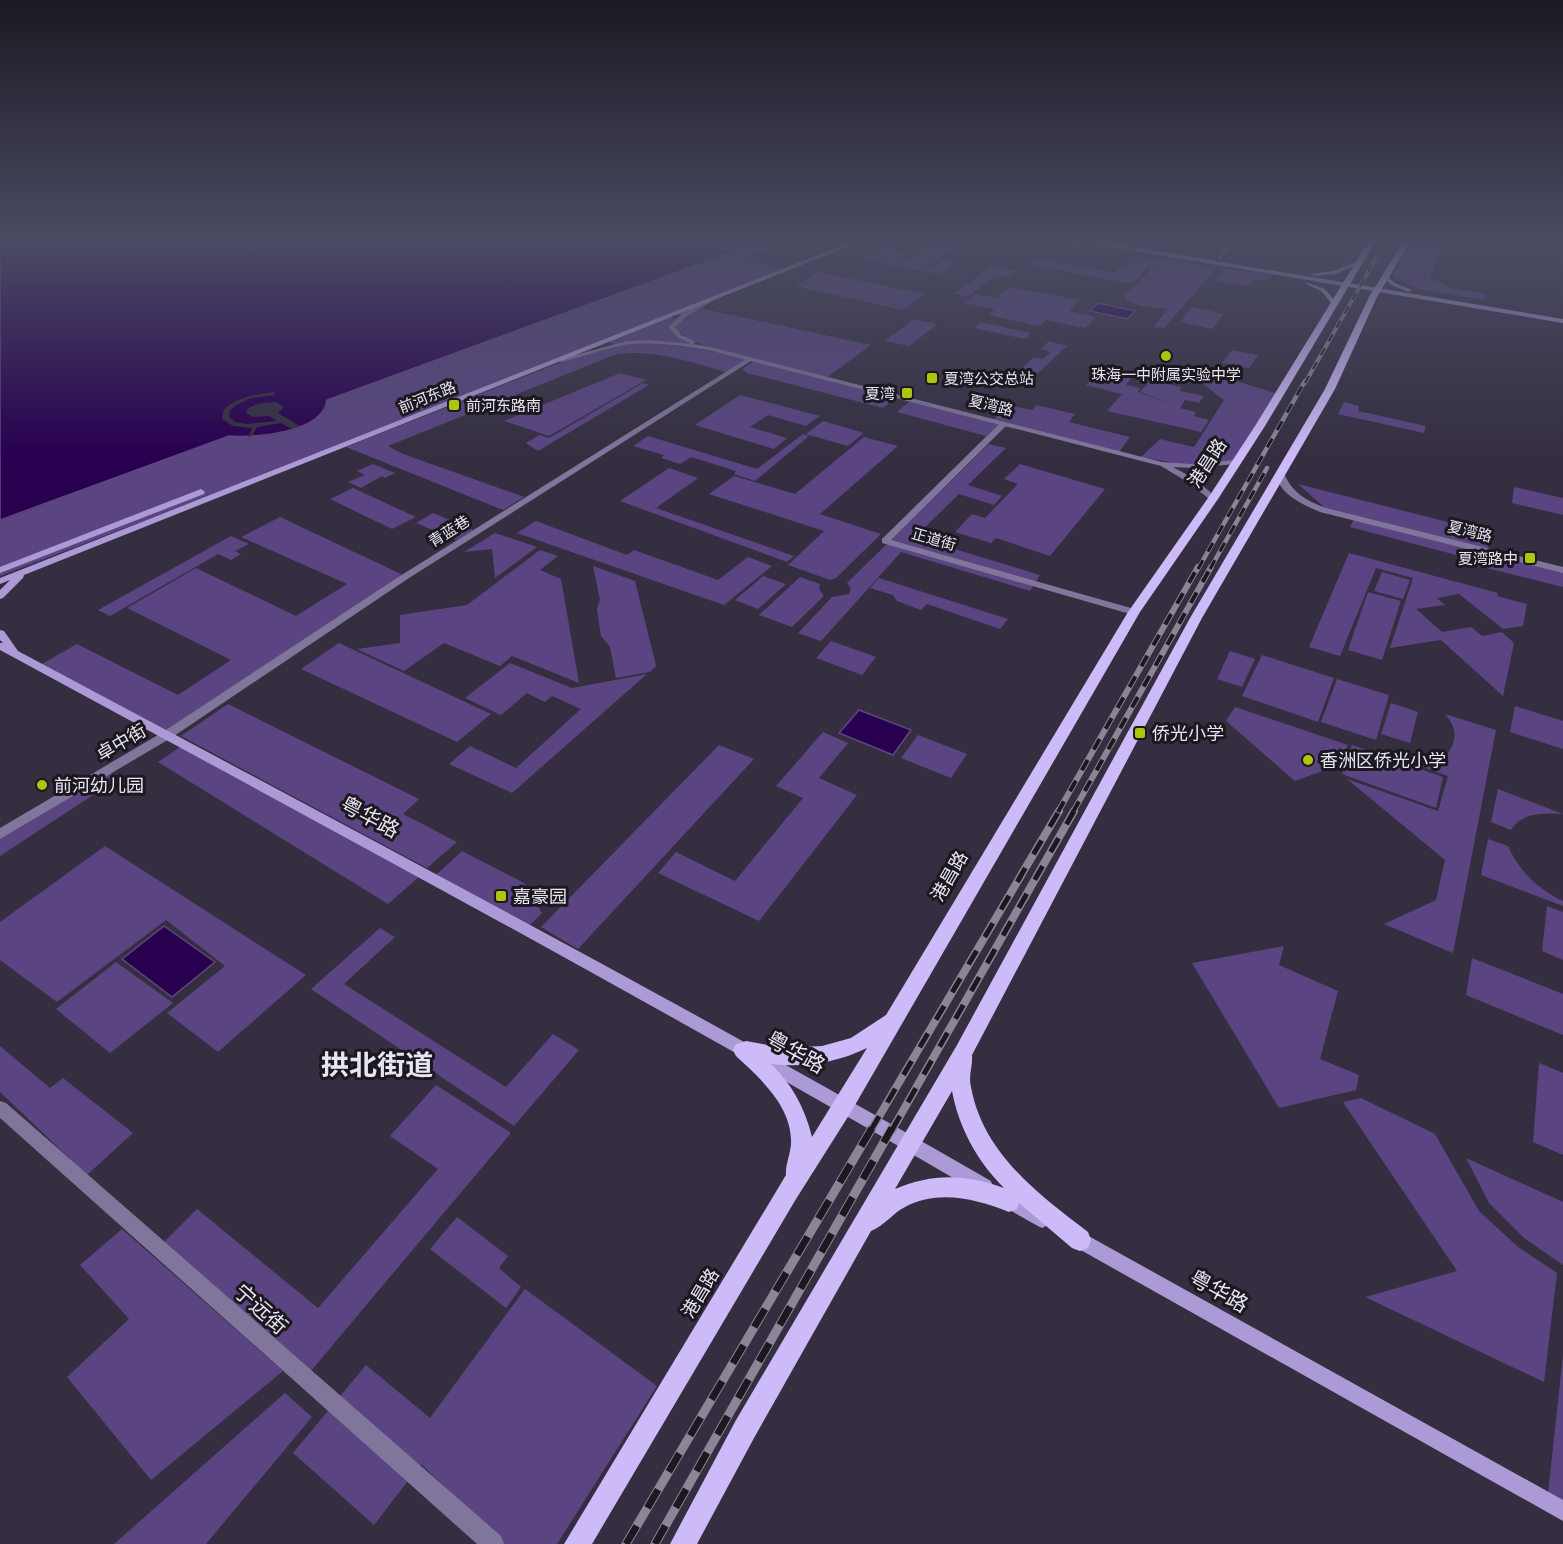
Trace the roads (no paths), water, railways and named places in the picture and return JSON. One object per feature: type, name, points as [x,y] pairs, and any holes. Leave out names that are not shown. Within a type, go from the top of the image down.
[{"type":"main road","name":"前河东路","points":[[0,570],[666,311]]},
{"type":"main road","name":"前河东路","points":[[0,581],[682,311]]},
{"type":"main road","name":"港昌路","points":[[577,1544],[788,1192],[844,1105],[1134,612],[1213,499],[1329,311]]},
{"type":"main road","points":[[683,1544],[745,1429],[908,1144],[964,1051],[1196,618],[1330,389],[1367,311]]},
{"type":"main road","points":[[1514,311],[1563,319]]},
{"type":"main road","points":[[1518,311],[1563,319]]},
{"type":"main road","points":[[0,596],[25,571]]},
{"type":"main road","points":[[0,633],[18,656]]},
{"type":"main road","name":"粤华路","points":[[0,647],[167,735],[844,1105],[908,1144],[1563,1511]]},
{"type":"main road","points":[[743,1050],[786,1058],[823,1055],[865,1039],[896,1016]]},
{"type":"main road","points":[[743,1050],[768,1071],[784,1091],[796,1116],[801,1150],[799,1166],[788,1192]]},
{"type":"main road","points":[[964,1051],[960,1081],[962,1098],[986,1150],[1024,1194],[1080,1240]]},
{"type":"main road","points":[[854,1239],[874,1215],[893,1201],[936,1186],[959,1186],[1009,1200]]},
{"type":"street","points":[[694,311],[677,319],[672,327],[679,336],[708,348]]},
{"type":"street","points":[[561,360],[615,345],[638,342],[674,343],[708,348]]},
{"type":"street","name":"夏湾路","points":[[708,348],[1162,464]]},
{"type":"street","name":"青蓝巷","points":[[167,735],[403,578],[750,359]]},
{"type":"street","name":"正道街","points":[[1004,423],[885,541],[1134,612]]},
{"type":"street","points":[[1162,464],[1186,466],[1236,462]]},
{"type":"street","points":[[1162,464],[1192,482],[1213,499]]},
{"type":"street","name":"夏湾路","points":[[1280,473],[1280,479],[1289,490],[1309,504],[1323,510],[1563,570]]},
{"type":"street","name":"卓中街","points":[[0,834],[167,735]]},
{"type":"street","name":"宁远街","points":[[0,1108],[493,1544]]},
{"type":"railway","points":[[1305,383],[1346,311]]},
{"type":"railway","points":[[1198,569],[1305,381]]},
{"type":"railway","points":[[1210,569],[1267,468]]},
{"type":"railway","points":[[1058,812],[1198,567]]},
{"type":"railway","points":[[1073,812],[1211,567]]},
{"type":"railway","points":[[871,1130],[1059,811]]},
{"type":"railway","points":[[892,1130],[1074,811]]},
{"type":"railway","points":[[626,1544],[872,1128]]},
{"type":"railway","points":[[655,1544],[892,1128]]},
{"type":"place","name":"珠海一中附属实验中学","points":[[1166,356]]},
{"type":"place","name":"夏湾公交总站","points":[[932,378]]},
{"type":"place","name":"夏湾","points":[[907,393]]},
{"type":"place","name":"前河东路南","points":[[454,405]]},
{"type":"place","name":"夏湾路中","points":[[1530,558]]},
{"type":"place","name":"侨光小学","points":[[1140,733]]},
{"type":"place","name":"香洲区侨光小学","points":[[1308,760]]},
{"type":"place","name":"前河幼儿园","points":[[42,785]]},
{"type":"place","name":"嘉豪园","points":[[501,896]]},
{"type":"district","name":"拱北街道","points":[[377,1065]]}]
